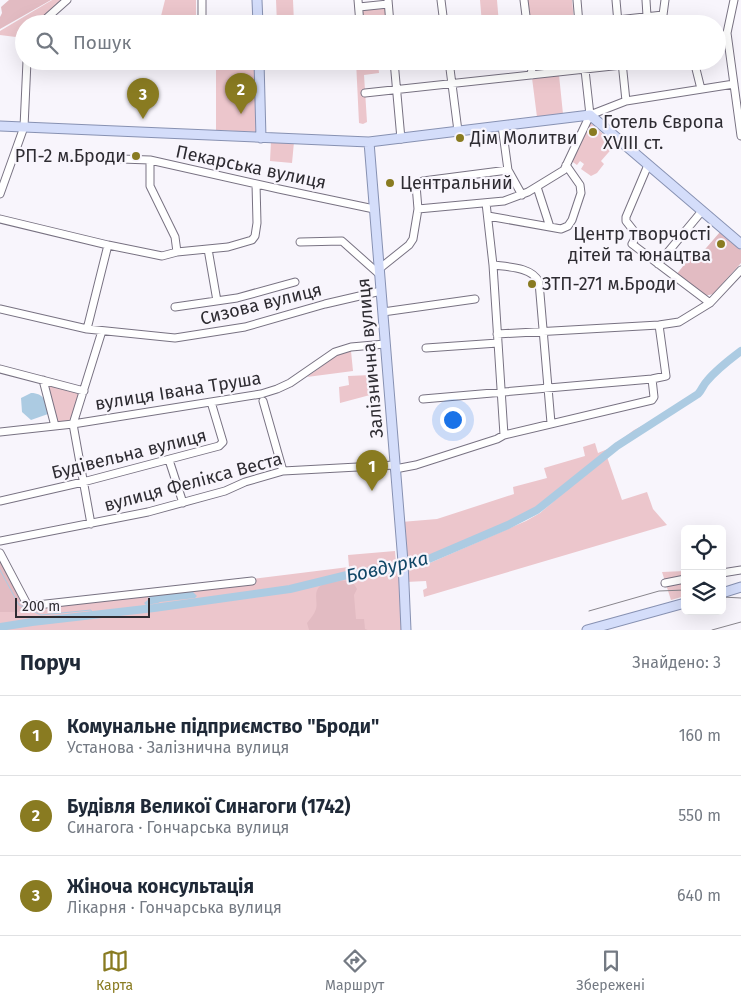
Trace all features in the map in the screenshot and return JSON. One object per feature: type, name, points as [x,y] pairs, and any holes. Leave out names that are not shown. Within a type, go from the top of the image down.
[{"type":"main road","points":[[257,0],[258,15]]},
{"type":"main road","points":[[260,70],[261,138]]},
{"type":"main road","points":[[0,126],[369,142],[590,115],[741,244]]},
{"type":"main road","name":"Залізнична вулиця","points":[[369,142],[403,566],[406,630]]},
{"type":"main road","points":[[726,592],[741,588]]},
{"type":"main road","points":[[587,630],[681,604]]},
{"type":"street","points":[[50,15],[67,0]]},
{"type":"street","points":[[202,0],[202,15]]},
{"type":"street","points":[[442,0],[443,15]]},
{"type":"street","points":[[524,0],[526,15]]},
{"type":"street","points":[[577,0],[579,15]]},
{"type":"street","points":[[616,0],[617,15]]},
{"type":"street","points":[[646,0],[647,15]]},
{"type":"street","points":[[663,15],[665,0]]},
{"type":"street","points":[[734,0],[727,33],[741,136]]},
{"type":"street","points":[[359,3],[388,2],[389,15]]},
{"type":"street","points":[[0,194],[24,127],[27,70]]},
{"type":"street","points":[[395,70],[401,138]]},
{"type":"street","points":[[451,70],[458,132]]},
{"type":"street","points":[[532,70],[532,75]]},
{"type":"street","points":[[365,93],[532,75],[558,70]]},
{"type":"street","points":[[418,209],[504,201],[522,195],[564,170],[590,115],[585,70]]},
{"type":"street","points":[[623,70],[626,101]]},
{"type":"street","points":[[696,70],[701,89]]},
{"type":"street","points":[[590,115],[626,101],[734,84]]},
{"type":"street","points":[[502,126],[508,170],[522,195]]},
{"type":"street","name":"Пекарська вулиця","points":[[121,159],[150,160],[374,208]]},
{"type":"street","points":[[150,160],[150,186],[175,237],[177,252]]},
{"type":"street","points":[[488,216],[561,229],[568,226],[582,194],[580,185],[566,165]]},
{"type":"street","points":[[648,165],[626,217],[626,221],[637,235],[632,244],[710,303]]},
{"type":"street","points":[[300,242],[342,241],[379,272],[409,245],[413,239],[418,209],[416,185],[423,181],[508,170]]},
{"type":"street","points":[[0,219],[162,256],[252,240],[255,236],[257,223],[256,184]]},
{"type":"street","points":[[537,187],[550,227]]},
{"type":"street","points":[[486,203],[493,265],[504,435]]},
{"type":"street","points":[[658,264],[702,211]]},
{"type":"street","points":[[87,329],[108,245]]},
{"type":"street","points":[[208,249],[218,301]]},
{"type":"street","points":[[493,265],[519,269],[534,274],[539,282],[551,423]]},
{"type":"street","points":[[497,334],[659,325],[679,322],[710,303],[741,270]]},
{"type":"street","points":[[175,307],[237,298],[295,282]]},
{"type":"street","name":"Сизова вулиця","points":[[0,309],[87,329],[175,338],[245,327],[381,290]]},
{"type":"street","points":[[382,312],[475,298]]},
{"type":"street","points":[[423,399],[652,379],[666,376],[659,325]]},
{"type":"street","points":[[91,524],[73,424],[102,331]]},
{"type":"street","points":[[426,348],[498,343]]},
{"type":"street","name":"вулиця Івана Труша","points":[[0,432],[73,424],[261,394],[277,389],[335,352],[351,347],[385,344]]},
{"type":"street","name":"вулиця Івана Труша","points":[[0,369],[84,391]]},
{"type":"street","name":"вулиця Фелікса Веста","points":[[0,541],[91,524],[183,503],[282,471],[416,465],[497,439],[504,435],[652,400],[654,397],[652,379]]},
{"type":"street","points":[[43,380],[55,426]]},
{"type":"street","points":[[263,401],[282,471]]},
{"type":"street","name":"Будівельна вулиця","points":[[0,501],[215,448],[223,442],[211,402]]},
{"type":"street","points":[[169,460],[183,503]]},
{"type":"street","points":[[0,553],[28,606],[252,581]]},
{"type":"street","points":[[726,572],[741,570]]},
{"type":"street","points":[[665,583],[681,580]]},
{"type":"shaded area","points":[[9,0],[51,0],[25,15],[15,15],[15,20],[0,29],[1,7]]},
{"type":"shaded area","points":[[52,0],[63,0],[46,15],[27,15]]},
{"type":"shaded area","points":[[165,0],[196,0],[196,15],[161,15]]},
{"type":"shaded area","points":[[276,0],[293,0],[294,15],[277,15]]},
{"type":"shaded area","points":[[480,0],[497,0],[498,15],[481,15]]},
{"type":"shaded area","points":[[527,0],[572,0],[573,15],[528,15]]},
{"type":"shaded area","points":[[386,5],[387,15],[359,15],[359,7]]},
{"type":"shaded area","points":[[15,22],[15,37],[0,35],[0,31]]},
{"type":"shaded area","points":[[216,70],[256,70],[257,132],[216,130]]},
{"type":"shaded area","points":[[356,70],[379,70],[379,73],[364,75],[367,122],[359,123]]},
{"type":"shaded area","points":[[559,75],[563,114],[537,117],[532,78]]},
{"type":"shaded area","points":[[590,122],[615,145],[601,161],[604,164],[597,173],[591,176],[581,169],[584,164],[580,161],[577,165],[570,160]]},
{"type":"shaded area","points":[[271,141],[294,142],[292,163],[270,161]]},
{"type":"shaded area","points":[[720,232],[741,250],[741,263],[713,294],[705,296],[676,275],[692,255],[700,255]]},
{"type":"shaded area","points":[[741,349],[741,352],[707,382],[699,395],[636,434],[607,457],[622,500],[647,492],[653,509],[667,525],[424,597],[423,590],[427,588],[426,581],[406,582],[405,570],[414,569],[432,562],[526,521],[540,513],[566,491],[535,515],[517,524],[432,561],[405,569],[401,522],[437,519],[514,494],[513,487],[547,478],[544,468],[585,456],[583,447],[595,443],[598,453],[610,448],[634,430],[663,415],[697,393],[704,381],[716,369]]},
{"type":"shaded area","points":[[351,351],[353,371],[307,377],[337,355]]},
{"type":"shaded area","points":[[371,375],[372,392],[370,395],[340,403],[339,387],[349,385],[348,376]]},
{"type":"shaded area","points":[[45,381],[82,391],[71,423],[56,425]]},
{"type":"shaded area","points":[[395,551],[396,563],[399,563],[403,630],[0,630],[0,555],[28,607],[349,567],[348,555]]},
{"type":"shaded area","points":[[0,561],[28,612],[0,612]]},
{"type":"shaded area","points":[[681,571],[681,597],[671,600],[662,572]]},
{"type":"shaded area","points":[[345,581],[354,584],[357,589],[354,595],[356,619],[364,619],[365,629],[368,630],[309,630],[307,623],[316,609],[318,588],[330,582]]},
{"type":"water","points":[[31,393],[42,396],[47,406],[48,414],[31,420],[22,412],[21,398]]},
{"type":"water","points":[[193,592],[197,596],[195,598],[146,605],[144,603],[149,599],[149,596]]},
{"type":"waterway","name":"Бовдурка","points":[[0,627],[290,589],[347,575],[424,561],[508,525],[537,510],[617,446],[698,394],[715,373],[741,351]]},
{"type":"waterway","points":[[0,570],[19,605],[41,615],[91,610],[93,615]]},
{"type":"railway","points":[[589,611],[659,591],[681,590]]},
{"type":"railway","points":[[726,597],[741,598]]},
{"type":"railway","points":[[712,630],[741,622]]},
{"type":"place","name":"Будівля Великої Синагоги (1742)","points":[[241,114]]},
{"type":"place","name":"Жіноча консультація","points":[[143,119]]},
{"type":"place","name":"Готель Європа XVIII ст.","points":[[593,132]]},
{"type":"place","name":"Дім Молитви","points":[[460,138]]},
{"type":"place","name":"РП-2 м.Броди","points":[[136,156]]},
{"type":"place","name":"Центральний","points":[[390,183]]},
{"type":"place","name":"Центр творчості дітей та юнацтва","points":[[721,244]]},
{"type":"place","name":"ЗТП-271 м.Броди","points":[[532,284]]},
{"type":"place","name":"Комунальне підприємство \"Броди\"","points":[[372,491]]}]
